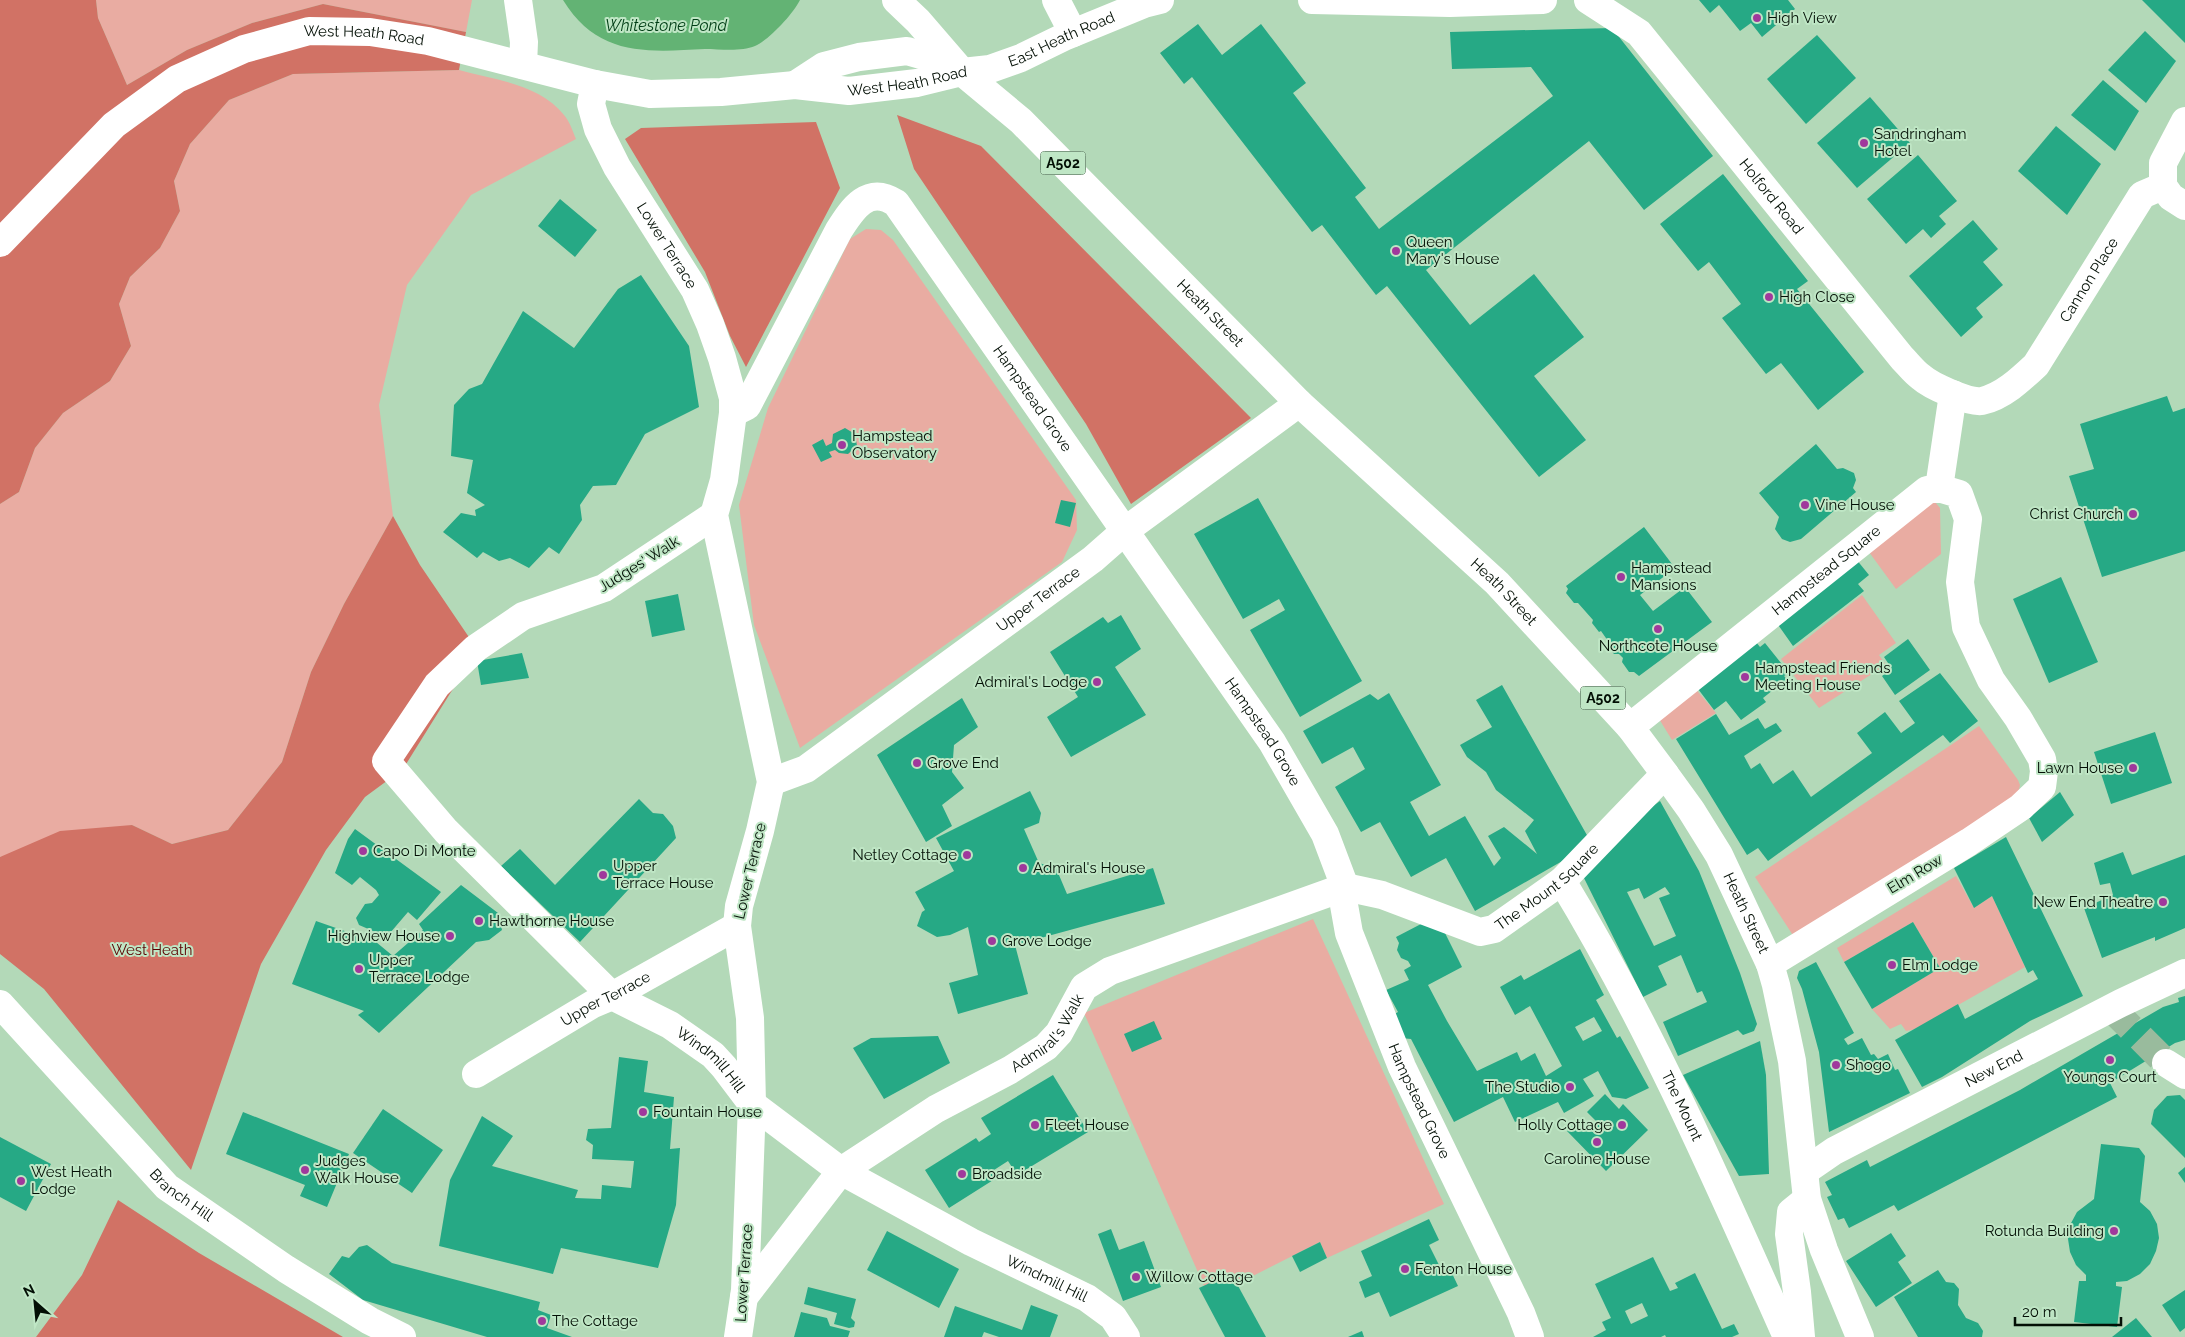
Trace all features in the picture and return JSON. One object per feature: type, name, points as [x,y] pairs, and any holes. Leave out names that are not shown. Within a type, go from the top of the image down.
[{"type":"street","points":[[518,0],[524,42],[523,66]]},
{"type":"street","name":"Heath Street","points":[[896,0],[918,21],[962,72],[1021,121],[1299,403],[1497,583],[1630,727],[1691,810],[1719,855],[1770,964],[1792,1061],[1807,1199],[1824,1250],[1860,1337]]},
{"type":"street","points":[[1056,0],[1073,33]]},
{"type":"street","name":"East Heath Road","points":[[962,72],[990,69],[1021,58],[1073,33],[1144,4],[1160,0]]},
{"type":"street","points":[[1312,0],[1450,3],[1544,0]]},
{"type":"street","name":"Holford Road","points":[[1588,0],[1639,33],[1902,358],[1921,378],[1953,394]]},
{"type":"street","name":"West Heath Road","points":[[0,243],[114,125],[177,79],[244,48],[309,31],[370,32],[428,41],[595,84],[650,94],[721,92],[795,85],[849,91],[917,84],[962,72]]},
{"type":"street","name":"Lower Terrace","points":[[595,84],[591,104],[598,129],[617,167],[695,290],[722,358],[733,398],[733,413],[724,480],[714,515],[771,782],[760,831],[739,906],[737,926],[750,1018],[752,1104],[744,1297],[738,1337]]},
{"type":"street","points":[[2185,121],[2163,163],[2163,186],[2171,198],[2185,206]]},
{"type":"street","name":"Cannon Place","points":[[1953,394],[1980,401],[2002,392],[2020,380],[2036,365],[2142,195],[2163,186]]},
{"type":"street","name":"Hampstead Grove","points":[[733,413],[747,406],[838,230],[849,215],[868,198],[877,196],[888,198],[896,203],[1126,530],[1167,595],[1272,742],[1325,834],[1345,887],[1344,905],[1350,932],[1402,1067],[1521,1313],[1530,1337]]},
{"type":"street","points":[[1939,488],[1953,394]]},
{"type":"street","name":"Upper Terrace","points":[[771,782],[806,769],[1085,565],[1126,530],[1299,403]]},
{"type":"street","name":"Hampstead Square","points":[[1630,727],[1927,490],[1939,488]]},
{"type":"street","name":"Elm Row","points":[[1770,964],[1968,842],[2021,806],[2042,787],[2044,771],[2042,759],[2018,718],[1991,680],[1966,627],[1960,582],[1968,519],[1959,494],[1939,488]]},
{"type":"street","name":"Judges' Walk","points":[[386,761],[437,685],[476,648],[523,616],[604,588],[714,515]]},
{"type":"street","name":"Windmill Hill","points":[[386,761],[446,831],[612,996],[670,1025],[713,1055],[752,1104],[841,1171],[971,1242],[1087,1298],[1113,1317],[1126,1337]]},
{"type":"street","name":"The Mount Square","points":[[1345,887],[1382,895],[1480,932],[1494,929],[1562,881],[1665,774]]},
{"type":"street","name":"The Mount","points":[[1562,881],[1641,1025],[1694,1130],[1787,1337]]},
{"type":"street","name":"Admiral's Walk","points":[[744,1297],[841,1171],[936,1109],[1010,1070],[1046,1047],[1059,1033],[1084,987],[1110,971],[1345,887]]},
{"type":"street","name":"Upper Terrace","points":[[476,1074],[593,1004],[612,996],[737,926]]},
{"type":"street","name":"New End","points":[[1805,1171],[1834,1151],[2121,1002],[2185,973]]},
{"type":"street","name":"Branch Hill","points":[[0,1004],[167,1187],[286,1269],[370,1321],[402,1337]]},
{"type":"street","points":[[1801,1337],[1789,1234],[1791,1212],[1807,1199]]},
{"type":"shaded area","points":[[96,0],[472,0],[466,32],[323,4],[252,23],[187,50],[127,85],[98,18]]},
{"type":"shaded area","points":[[459,70],[501,80],[542,96],[564,115],[576,139],[471,195],[407,285],[379,405],[393,516],[344,604],[311,672],[282,762],[228,830],[172,844],[132,825],[0,857],[0,504],[19,492],[35,448],[63,413],[110,381],[131,346],[119,304],[130,277],[160,248],[180,211],[174,181],[190,144],[229,100],[293,74]]},
{"type":"shaded area","points":[[866,229],[881,230],[893,240],[1076,500],[1077,530],[1062,562],[800,748],[754,625],[739,505],[768,408],[850,239]]},
{"type":"shaded area","points":[[1935,502],[1940,508],[1941,554],[1896,589],[1869,552],[1926,503]]},
{"type":"shaded area","points":[[1862,595],[1896,643],[1879,655],[1886,665],[1819,708],[1781,659]]},
{"type":"shaded area","points":[[1694,687],[1716,713],[1672,740],[1656,714]]},
{"type":"shaded area","points":[[1979,726],[2018,780],[2020,785],[2018,794],[1796,940],[1755,877]]},
{"type":"shaded area","points":[[1956,876],[1974,908],[1992,896],[2025,967],[1916,1029],[1906,1031],[1901,1024],[1890,1029],[1872,1009],[1940,968],[1913,922],[1844,962],[1837,948]]},
{"type":"shaded area","points":[[1313,919],[1444,1204],[1327,1258],[1320,1242],[1237,1284],[1227,1275],[1204,1286],[1084,1013]]},
{"type":"green space","points":[[0,0],[96,0],[98,18],[127,85],[187,50],[252,23],[323,4],[466,32],[459,70],[293,74],[229,100],[190,144],[174,181],[180,211],[160,248],[130,277],[119,304],[131,346],[110,381],[63,413],[35,448],[19,492],[0,504]]},
{"type":"green space","points":[[897,115],[981,146],[1251,418],[1131,504],[1086,424],[914,169]]},
{"type":"green space","points":[[816,122],[840,188],[746,367],[730,336],[705,272],[625,139],[641,128]]},
{"type":"green space","name":"West Heath","points":[[393,516],[420,565],[479,652],[451,692],[403,769],[365,797],[326,850],[261,964],[191,1170],[44,989],[0,954],[0,857],[60,831],[132,825],[172,844],[228,830],[282,762],[311,672],[344,604]]},
{"type":"green space","points":[[118,1200],[199,1253],[343,1337],[36,1337],[82,1275]]},
{"type":"water","name":"Whitestone Pond","points":[[563,0],[800,0],[780,26],[755,46],[737,50],[663,51],[625,47],[608,41],[592,32],[577,19]]},
{"type":"building","name":"High View","points":[[1699,0],[1788,0],[1795,9],[1762,37],[1751,23],[1740,31],[1719,5],[1710,13]]},
{"type":"building","points":[[2142,0],[2185,0],[2185,43]]},
{"type":"building","name":"Queen Mary's House","points":[[1198,24],[1222,55],[1261,24],[1306,83],[1293,93],[1366,188],[1355,197],[1379,229],[1553,96],[1531,67],[1452,69],[1450,32],[1612,28],[1713,156],[1644,210],[1589,141],[1426,270],[1470,325],[1534,274],[1584,337],[1534,376],[1586,440],[1539,477],[1387,286],[1376,295],[1322,225],[1312,232],[1192,77],[1184,84],[1160,53]]},
{"type":"building","points":[[2145,31],[2176,61],[2146,103],[2108,70]]},
{"type":"building","points":[[1817,35],[1856,78],[1806,124],[1767,79]]},
{"type":"building","points":[[2103,80],[2139,111],[2115,151],[2071,115]]},
{"type":"building","name":"Sandringham Hotel","points":[[1870,97],[1910,143],[1857,188],[1817,143]]},
{"type":"building","points":[[2056,126],[2101,164],[2067,215],[2018,171]]},
{"type":"building","points":[[1918,155],[1957,201],[1939,216],[1946,224],[1931,238],[1923,229],[1906,244],[1867,199]]},
{"type":"building","points":[[1723,174],[1808,281],[1797,289],[1864,372],[1818,410],[1781,363],[1766,374],[1722,318],[1741,304],[1709,262],[1698,271],[1660,224]]},
{"type":"building","points":[[560,199],[597,230],[575,257],[538,226]]},
{"type":"building","points":[[1973,220],[1998,249],[1983,262],[2003,285],[1976,308],[1983,317],[1961,337],[1909,276]]},
{"type":"building","points":[[641,275],[689,346],[699,407],[645,434],[616,485],[593,486],[580,505],[582,520],[559,554],[549,547],[529,568],[510,558],[499,561],[483,552],[477,558],[443,532],[461,513],[476,516],[475,510],[485,505],[467,493],[473,460],[451,456],[454,405],[469,389],[482,384],[523,311],[574,348],[618,289]]},
{"type":"building","name":"Christ Church","points":[[2167,396],[2173,412],[2185,408],[2185,551],[2102,577],[2069,476],[2094,469],[2080,424]]},
{"type":"building","name":"Hampstead Observatory","points":[[845,428],[855,434],[857,446],[848,454],[839,453],[835,450],[829,452],[832,457],[821,462],[812,445],[823,439],[826,446],[832,443],[833,434]]},
{"type":"building","name":"Vine House","points":[[1816,444],[1837,469],[1843,468],[1854,473],[1856,480],[1853,488],[1856,492],[1801,539],[1790,542],[1782,539],[1775,529],[1779,517],[1759,493]]},
{"type":"building","points":[[1258,498],[1362,681],[1300,717],[1250,630],[1285,610],[1279,599],[1243,619],[1194,534]]},
{"type":"building","points":[[1061,500],[1076,503],[1070,527],[1055,523]]},
{"type":"building","points":[[1644,527],[1675,568],[1640,595],[1653,611],[1685,587],[1712,622],[1639,676],[1634,672],[1629,672],[1622,662],[1623,658],[1619,654],[1614,654],[1606,645],[1608,641],[1592,623],[1593,620],[1566,593],[1568,589],[1566,586]]},
{"type":"building","points":[[1856,559],[1869,575],[1858,584],[1864,591],[1793,646],[1776,622]]},
{"type":"building","points":[[2061,577],[2098,662],[2049,683],[2013,599]]},
{"type":"building","points":[[678,594],[685,630],[652,637],[645,601]]},
{"type":"building","name":"Admiral's Lodge","points":[[1121,615],[1141,649],[1115,667],[1146,715],[1071,757],[1047,717],[1078,697],[1050,652],[1103,617],[1108,623]]},
{"type":"building","name":"Hampstead Friends Meeting House","points":[[1752,637],[1760,647],[1765,643],[1789,673],[1784,676],[1787,679],[1763,698],[1766,702],[1741,720],[1726,701],[1714,710],[1695,685]]},
{"type":"building","points":[[1908,639],[1930,670],[1895,695],[1882,676],[1892,669],[1884,657]]},
{"type":"building","points":[[522,653],[529,678],[481,685],[477,661]]},
{"type":"building","points":[[1940,673],[1978,721],[1950,743],[1943,735],[1768,861],[1758,848],[1747,855],[1676,739],[1716,714],[1729,735],[1758,718],[1765,729],[1776,723],[1782,731],[1744,756],[1751,769],[1760,763],[1773,784],[1793,770],[1811,797],[1872,753],[1857,733],[1885,712],[1901,733],[1915,723],[1899,701]]},
{"type":"building","points":[[1502,685],[1592,844],[1475,911],[1446,858],[1411,877],[1380,822],[1361,832],[1335,787],[1365,769],[1353,747],[1322,764],[1303,731],[1370,694],[1378,700],[1389,693],[1441,785],[1410,802],[1429,836],[1465,816],[1494,866],[1501,858],[1488,836],[1504,827],[1537,854],[1525,831],[1534,820],[1496,790],[1486,772],[1467,757],[1460,745],[1492,727],[1476,700]]},
{"type":"building","name":"Grove End","points":[[962,698],[978,727],[954,745],[952,772],[964,788],[942,805],[952,826],[926,842],[877,755]]},
{"type":"building","name":"Lawn House","points":[[2155,732],[2172,783],[2111,804],[2094,752]]},
{"type":"building","points":[[1030,791],[1041,813],[1039,823],[1024,829],[1039,863],[1056,868],[1067,894],[1153,868],[1165,904],[1015,945],[1028,994],[958,1014],[949,983],[978,975],[968,927],[950,935],[937,937],[917,926],[922,912],[925,910],[915,892],[954,871],[936,838]]},
{"type":"building","points":[[2060,792],[2074,815],[2042,842],[2029,818]]},
{"type":"building","name":"Upper Terrace House","points":[[639,799],[653,813],[663,814],[673,826],[676,838],[580,942],[501,866],[520,849],[555,885]]},
{"type":"building","points":[[1660,801],[1699,871],[1740,973],[1757,1024],[1754,1031],[1743,1035],[1738,1030],[1678,1056],[1663,1022],[1707,1002],[1702,991],[1697,993],[1681,955],[1658,966],[1667,985],[1643,997],[1581,872],[1631,822]],"holes":[[[1665,887],[1670,894],[1659,898],[1676,936],[1654,946],[1627,892],[1639,888],[1644,899]]]},
{"type":"building","points":[[355,829],[441,892],[417,920],[408,912],[390,933],[380,934],[359,925],[356,918],[365,904],[372,903],[379,895],[376,890],[360,877],[352,885],[335,873],[348,839]]},
{"type":"building","points":[[2006,837],[2083,996],[2030,1021],[1942,1077],[1922,1087],[1895,1040],[1958,1004],[1965,1019],[2038,979],[2033,970],[2028,973],[1992,896],[1974,908],[1954,868]]},
{"type":"building","points":[[2123,852],[2132,875],[2185,855],[2185,928],[2155,941],[2155,937],[2102,958],[2084,908],[2113,895],[2110,883],[2100,885],[2094,863]]},
{"type":"building","name":"Upper Terrace Lodge","points":[[461,885],[498,913],[502,930],[489,940],[476,942],[379,1033],[358,1015],[364,1011],[292,984],[316,921],[376,942],[393,956],[423,930],[419,924]]},
{"type":"building","name":"Elm Lodge","points":[[1913,922],[1940,968],[1872,1009],[1844,962]]},
{"type":"building","points":[[1421,924],[1444,931],[1462,967],[1428,985],[1477,1071],[1517,1052],[1521,1061],[1535,1053],[1546,1076],[1562,1066],[1530,1006],[1515,1015],[1500,987],[1521,975],[1524,980],[1580,949],[1604,995],[1596,1000],[1617,1038],[1620,1036],[1649,1088],[1626,1099],[1612,1097],[1598,1071],[1583,1079],[1594,1096],[1564,1113],[1558,1102],[1515,1122],[1503,1097],[1454,1122],[1411,1039],[1401,1038],[1391,1016],[1398,1012],[1386,990],[1409,980],[1404,970],[1411,966],[1408,961],[1401,958],[1397,950],[1399,943],[1396,937]],"holes":[[[1594,1017],[1602,1031],[1583,1041],[1575,1027]]]},
{"type":"building","points":[[1816,962],[1854,1033],[1844,1039],[1848,1045],[1862,1038],[1871,1055],[1874,1054],[1878,1059],[1888,1054],[1895,1070],[1898,1069],[1910,1093],[1829,1132],[1819,1052],[1802,989],[1797,978],[1799,971]]},
{"type":"building","points":[[2185,996],[2185,1040],[2175,1043],[2110,1083],[2117,1097],[1898,1211],[1894,1205],[1849,1228],[1844,1218],[1838,1220],[1827,1197],[1832,1195],[1825,1182],[1867,1160],[1870,1167],[2020,1090],[2163,1007],[2179,1002],[2178,998]]},
{"type":"building","points":[[1154,1021],[1162,1039],[1132,1052],[1124,1034]]},
{"type":"building","points":[[938,1036],[950,1063],[884,1099],[853,1048],[871,1038]]},
{"type":"building","points":[[1760,1041],[1766,1075],[1769,1174],[1739,1176],[1683,1075]]},
{"type":"building","points":[[619,1057],[648,1061],[644,1092],[674,1097],[670,1149],[680,1148],[676,1205],[658,1268],[561,1248],[553,1274],[439,1246],[450,1180],[482,1116],[513,1136],[492,1166],[578,1190],[575,1198],[601,1199],[602,1185],[631,1188],[634,1161],[592,1159],[593,1145],[586,1140],[588,1129],[611,1128]]},
{"type":"building","name":"Fleet House","points":[[1053,1075],[1088,1132],[1017,1175],[1008,1161],[994,1170],[998,1177],[949,1208],[925,1170],[976,1138],[979,1142],[991,1134],[981,1118]]},
{"type":"building","points":[[1605,1094],[1619,1109],[1623,1104],[1648,1130],[1606,1171],[1567,1131],[1577,1122],[1585,1131],[1596,1121],[1587,1112]]},
{"type":"building","points":[[2180,1095],[2185,1100],[2185,1158],[2151,1124],[2154,1110],[2167,1096]]},
{"type":"building","points":[[383,1109],[443,1150],[412,1193],[353,1153]]},
{"type":"building","name":"Judges Walk House","points":[[243,1112],[349,1154],[327,1207],[300,1196],[305,1185],[226,1154]]},
{"type":"building","name":"West Heath Lodge","points":[[0,1137],[51,1164],[26,1211],[0,1197]]},
{"type":"building","name":"Rotunda Building","points":[[2101,1144],[2139,1148],[2145,1156],[2140,1202],[2150,1211],[2157,1224],[2159,1238],[2150,1264],[2140,1274],[2127,1281],[2116,1282],[2116,1286],[2122,1287],[2117,1327],[2074,1322],[2079,1281],[2086,1281],[2086,1275],[2076,1265],[2070,1252],[2068,1239],[2070,1225],[2077,1212],[2094,1199]]},
{"type":"building","points":[[2185,1167],[2185,1183],[2178,1173]]},
{"type":"building","name":"Fenton House","points":[[1429,1219],[1439,1240],[1429,1245],[1442,1271],[1449,1267],[1458,1286],[1390,1317],[1379,1292],[1365,1298],[1359,1282],[1372,1276],[1361,1251]]},
{"type":"building","name":"Willow Cottage","points":[[1111,1229],[1119,1250],[1144,1241],[1161,1287],[1123,1301],[1098,1234]]},
{"type":"building","points":[[887,1231],[959,1269],[939,1308],[867,1270]]},
{"type":"building","points":[[1891,1233],[1906,1256],[1898,1262],[1912,1283],[1876,1307],[1846,1261]]},
{"type":"building","points":[[1320,1242],[1327,1258],[1300,1272],[1292,1256]]},
{"type":"building","points":[[367,1245],[392,1263],[540,1302],[538,1310],[551,1315],[547,1328],[572,1337],[487,1337],[363,1300],[329,1274],[342,1256],[349,1258],[359,1247]]},
{"type":"building","points":[[1653,1257],[1670,1291],[1678,1288],[1675,1283],[1695,1273],[1722,1329],[1734,1324],[1739,1334],[1732,1337],[1666,1337],[1665,1335],[1661,1337],[1593,1337],[1606,1330],[1602,1322],[1611,1318],[1595,1284]],"holes":[[[1642,1303],[1648,1316],[1631,1324],[1625,1311]]]},
{"type":"building","points":[[1938,1270],[1946,1282],[1954,1283],[1959,1289],[1958,1305],[1966,1318],[1978,1323],[1983,1331],[1982,1337],[1918,1337],[1894,1297]]},
{"type":"building","points":[[1227,1275],[1237,1284],[1266,1337],[1225,1337],[1199,1288]]},
{"type":"building","points":[[808,1287],[856,1299],[851,1318],[855,1322],[854,1327],[849,1328],[834,1324],[837,1313],[804,1304]]},
{"type":"building","points":[[2185,1290],[2185,1328],[2180,1332],[2162,1305]]},
{"type":"building","points":[[1031,1305],[1058,1315],[1050,1337],[999,1337],[984,1332],[982,1337],[944,1337],[955,1306],[1022,1330]]},
{"type":"building","points":[[801,1312],[827,1318],[830,1326],[850,1331],[848,1337],[794,1337]]},
{"type":"building","points":[[2136,1318],[2152,1337],[2112,1337]]},
{"type":"building","points":[[1362,1331],[1364,1337],[1348,1337]]},
{"type":"tunnel","points":[[2111,1008],[2166,1063]]},
{"type":"place","name":"High View","points":[[1757,18]]},
{"type":"place","name":"Sandringham Hotel","points":[[1864,143]]},
{"type":"place","name":"Queen Mary's House","points":[[1396,251]]},
{"type":"place","name":"High Close","points":[[1769,297]]},
{"type":"place","name":"Hampstead Observatory","points":[[842,445]]},
{"type":"place","name":"Vine House","points":[[1805,505]]},
{"type":"place","name":"Christ Church","points":[[2133,514]]},
{"type":"place","name":"Hampstead Mansions","points":[[1621,577]]},
{"type":"place","name":"Northcote House","points":[[1658,629]]},
{"type":"place","name":"Hampstead Friends Meeting House","points":[[1745,677]]},
{"type":"place","name":"Admiral's Lodge","points":[[1097,682]]},
{"type":"place","name":"Grove End","points":[[917,763]]},
{"type":"place","name":"Lawn House","points":[[2133,768]]},
{"type":"place","name":"Capo Di Monte","points":[[363,851]]},
{"type":"place","name":"Netley Cottage","points":[[967,855]]},
{"type":"place","name":"Admiral's House","points":[[1023,868]]},
{"type":"place","name":"Upper Terrace House","points":[[603,875]]},
{"type":"place","name":"New End Theatre","points":[[2163,902]]},
{"type":"place","name":"Hawthorne House","points":[[479,921]]},
{"type":"place","name":"Highview House","points":[[450,936]]},
{"type":"place","name":"Grove Lodge","points":[[992,941]]},
{"type":"place","name":"Elm Lodge","points":[[1892,965]]},
{"type":"place","name":"Upper Terrace Lodge","points":[[359,969]]},
{"type":"place","name":"Youngs Court","points":[[2110,1060]]},
{"type":"place","name":"Shogo","points":[[1836,1065]]},
{"type":"place","name":"The Studio","points":[[1570,1087]]},
{"type":"place","name":"Fountain House","points":[[643,1112]]},
{"type":"place","name":"Fleet House","points":[[1035,1125]]},
{"type":"place","name":"Holly Cottage","points":[[1622,1125]]},
{"type":"place","name":"Caroline House","points":[[1597,1142]]},
{"type":"place","name":"Judges Walk House","points":[[305,1170]]},
{"type":"place","name":"Broadside","points":[[962,1174]]},
{"type":"place","name":"West Heath Lodge","points":[[21,1181]]},
{"type":"place","name":"Rotunda Building","points":[[2114,1231]]},
{"type":"place","name":"Fenton House","points":[[1405,1269]]},
{"type":"place","name":"Willow Cottage","points":[[1136,1277]]},
{"type":"place","name":"The Cottage","points":[[542,1321]]}]
